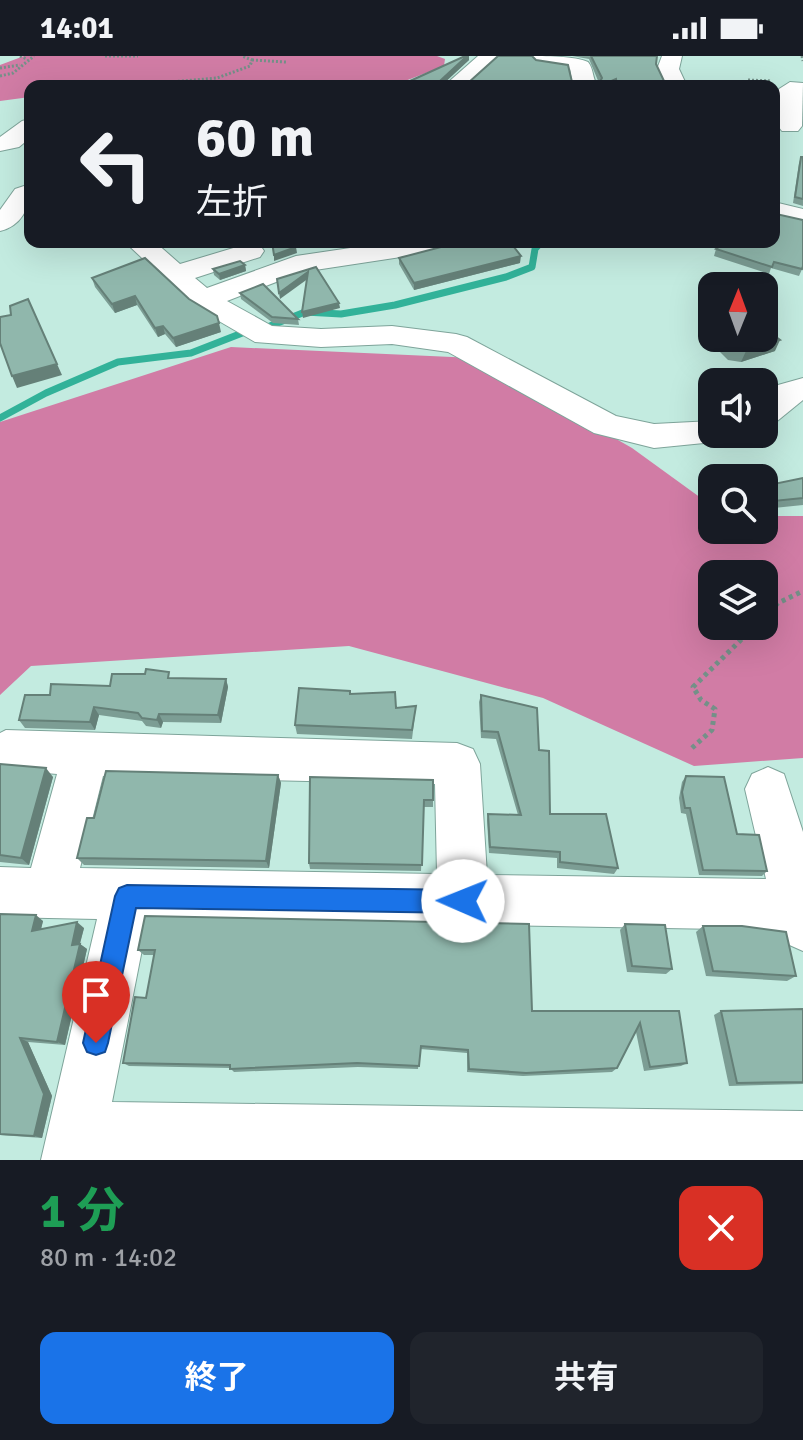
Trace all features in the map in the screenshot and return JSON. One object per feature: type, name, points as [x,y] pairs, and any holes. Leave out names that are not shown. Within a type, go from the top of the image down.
[{"type":"street","points":[[538,56],[550,62],[573,61],[580,66],[582,80]]},
{"type":"street","points":[[672,56],[668,69],[673,80]]},
{"type":"street","points":[[462,80],[481,65]]},
{"type":"street","points":[[789,127],[794,87]]},
{"type":"street","points":[[0,144],[11,142],[24,131]]},
{"type":"street","points":[[7,236],[9,216],[24,194]]},
{"type":"street","points":[[146,248],[203,300],[266,335],[321,338],[392,335],[456,344],[606,425],[654,436],[698,434]]},
{"type":"street","points":[[203,300],[296,264],[406,248]]},
{"type":"street","points":[[176,275],[250,251]]},
{"type":"street","points":[[778,402],[789,393],[803,389]]},
{"type":"street","points":[[6,751],[457,764],[463,901]]},
{"type":"street","points":[[50,891],[85,755]]},
{"type":"street","points":[[0,892],[801,911],[768,789]]},
{"type":"street","points":[[127,896],[74,1145],[803,1140]]},
{"type":"path","points":[[20,56],[27,59]]},
{"type":"path","points":[[0,76],[13,73],[34,56]]},
{"type":"path","points":[[105,56],[138,56]]},
{"type":"path","points":[[242,56],[252,60],[286,62]]},
{"type":"path","points":[[802,56],[803,61]]},
{"type":"path","points":[[208,80],[236,73],[250,66],[252,60]]},
{"type":"path","points":[[0,68],[21,65]]},
{"type":"path","points":[[778,603],[803,591]]},
{"type":"path","points":[[692,748],[712,730],[715,709],[701,700],[693,687],[741,640]]},
{"type":"shaded area","points":[[24,56],[437,56],[445,59],[444,66],[408,80],[24,80],[24,98],[0,101],[0,65]]},
{"type":"shaded area","points":[[231,347],[474,358],[632,448],[698,496],[698,544],[778,544],[778,516],[803,516],[803,758],[694,766],[543,698],[349,646],[31,666],[0,695],[0,422]]},
{"type":"building","points":[[465,56],[467,56],[441,80],[412,80]]},
{"type":"building","points":[[498,56],[532,56],[536,60],[568,65],[572,80],[471,80]]},
{"type":"building","points":[[591,56],[657,56],[656,64],[664,80],[616,80],[601,80]]},
{"type":"building","points":[[803,157],[803,199],[795,197]]},
{"type":"building","points":[[780,215],[803,220],[802,269],[774,262],[772,267],[716,249],[780,248]]},
{"type":"building","points":[[273,248],[293,248],[274,255]]},
{"type":"building","points":[[437,248],[515,248],[521,256],[414,283],[399,258]]},
{"type":"building","points":[[145,258],[189,299],[217,316],[219,323],[173,338],[163,326],[155,328],[135,296],[112,304],[92,278]]},
{"type":"building","points":[[240,261],[245,265],[219,274],[213,269]]},
{"type":"building","points":[[316,267],[339,303],[302,312],[308,272],[279,293],[277,279]]},
{"type":"building","points":[[263,284],[298,319],[272,317],[240,293]]},
{"type":"building","points":[[28,299],[57,364],[12,376],[0,343],[0,317],[11,315],[10,306]]},
{"type":"building","points":[[803,478],[803,498],[778,501],[778,483]]},
{"type":"building","points":[[146,669],[169,672],[168,678],[226,679],[218,715],[159,714],[157,720],[142,718],[138,713],[94,707],[90,722],[19,720],[25,695],[50,695],[51,684],[110,686],[112,674],[145,674]]},
{"type":"building","points":[[299,688],[350,691],[350,694],[395,692],[396,708],[416,706],[412,730],[295,725]]},
{"type":"building","points":[[481,695],[537,708],[539,750],[549,751],[550,814],[606,814],[618,868],[560,862],[560,852],[490,847],[488,814],[521,815],[498,732],[482,731]]},
{"type":"building","points":[[0,764],[46,768],[21,858],[0,855]]},
{"type":"building","points":[[106,771],[278,775],[266,861],[77,858],[87,818],[94,818]]},
{"type":"building","points":[[686,776],[724,777],[737,834],[759,835],[767,871],[703,870],[690,808],[685,808],[682,792]]},
{"type":"building","points":[[310,777],[433,780],[433,800],[424,800],[422,865],[309,863]]},
{"type":"building","points":[[0,914],[36,915],[32,931],[77,922],[72,945],[80,944],[57,1042],[20,1038],[44,1094],[34,1136],[0,1134]]},
{"type":"building","points":[[145,916],[529,924],[532,1011],[679,1011],[687,1063],[650,1067],[640,1023],[617,1068],[526,1073],[469,1069],[468,1050],[421,1046],[419,1066],[357,1063],[230,1069],[230,1065],[123,1063],[135,997],[146,998],[155,950],[138,950]]},
{"type":"building","points":[[625,924],[665,925],[672,969],[632,966]]},
{"type":"building","points":[[703,926],[742,926],[786,932],[796,976],[713,971]]},
{"type":"building","points":[[803,1009],[803,1082],[737,1083],[721,1011]]},
{"type":"waterway","points":[[265,328],[305,312],[341,314],[395,305],[506,277],[532,267],[536,248]]},
{"type":"waterway","points":[[0,418],[46,393],[118,362],[191,353],[250,330]]},
{"type":"route","points":[[96,1043],[127,896],[463,901]]}]
